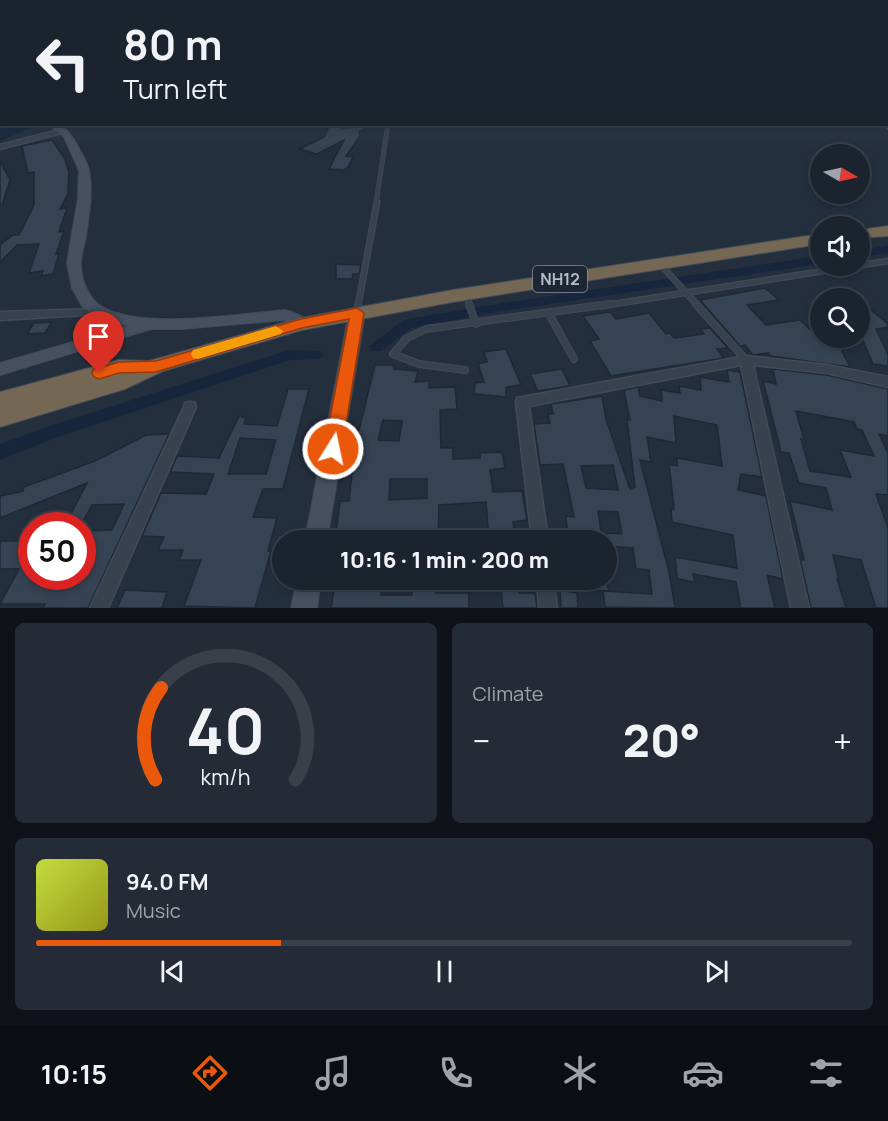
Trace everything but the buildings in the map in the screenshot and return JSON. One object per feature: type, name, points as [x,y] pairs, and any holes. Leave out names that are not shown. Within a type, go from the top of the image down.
[{"type":"highway","points":[[870,233],[888,231]]},
{"type":"highway","name":"NH12","points":[[0,418],[118,383],[156,366],[301,324],[357,313],[468,299],[660,264],[810,241]]},
{"type":"highway","name":"NH12","points":[[0,401],[119,367],[156,366]]},
{"type":"street","points":[[0,147],[57,128],[69,136],[84,170],[84,199],[74,263],[79,288],[87,303],[99,312],[124,320],[151,324],[181,324],[285,315],[301,324]]},
{"type":"street","points":[[0,316],[99,312]]},
{"type":"street","points":[[318,530],[357,313]]},
{"type":"street","points":[[0,369],[151,324]]},
{"type":"street","points":[[539,530],[522,402],[746,360],[827,369],[888,382]]},
{"type":"street","points":[[746,360],[800,608]]},
{"type":"street","points":[[99,608],[190,407]]},
{"type":"street","points":[[304,608],[307,590]]},
{"type":"street","points":[[546,590],[548,608]]},
{"type":"lane","points":[[357,313],[385,155],[388,126]]},
{"type":"lane","points":[[465,370],[420,365],[403,361],[393,354],[409,336],[426,329],[549,314],[683,291],[888,261]]},
{"type":"lane","points":[[660,264],[746,360]]},
{"type":"lane","points":[[468,299],[476,324]]},
{"type":"lane","points":[[549,314],[574,359]]},
{"type":"water","points":[[0,126],[33,126],[33,127],[0,141]]},
{"type":"waterway","points":[[870,252],[888,249]]},
{"type":"waterway","points":[[376,347],[407,324],[497,308],[810,261]]},
{"type":"waterway","points":[[0,452],[50,433],[289,355],[315,355]]},
{"type":"slow traffic","points":[[198,354],[276,331]]},
{"type":"route","points":[[99,373],[119,367],[156,366],[301,324],[357,313],[333,449]]}]
